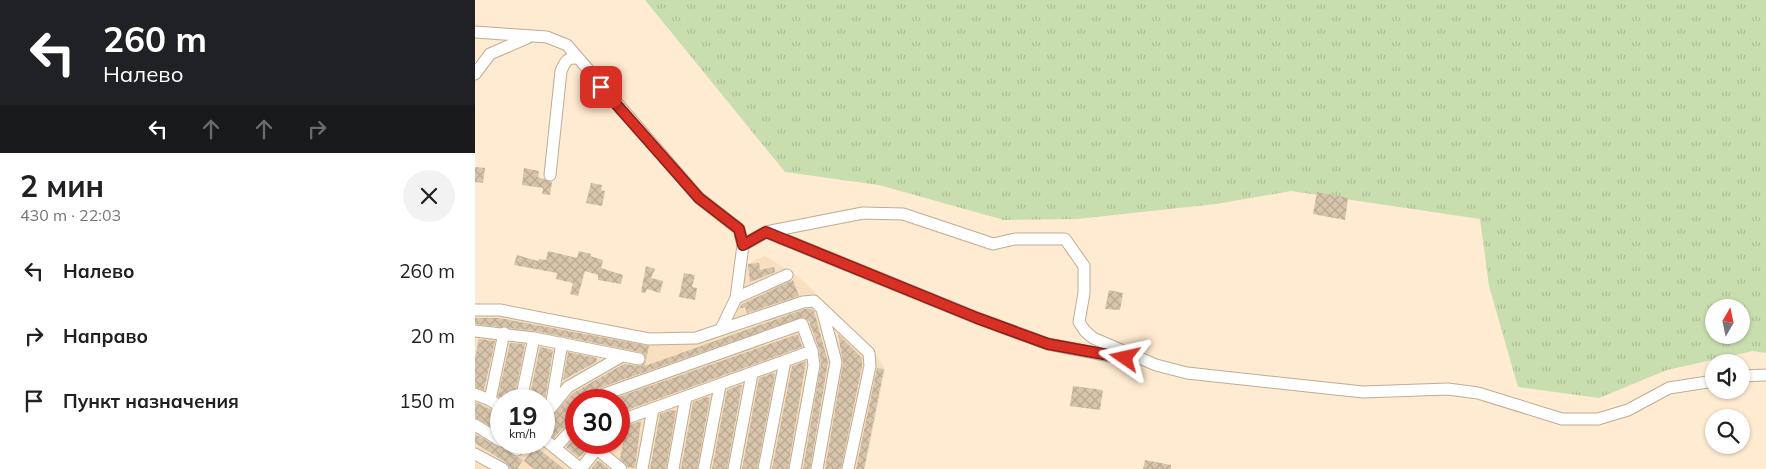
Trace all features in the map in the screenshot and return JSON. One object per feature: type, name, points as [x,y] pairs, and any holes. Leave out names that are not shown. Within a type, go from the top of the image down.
[{"type":"street","points":[[475,32],[531,36],[557,40],[567,45],[699,198],[739,229],[743,245],[736,298],[721,329]]},
{"type":"street","points":[[475,74],[490,54],[531,36]]},
{"type":"street","points":[[550,175],[561,71],[565,62],[571,57],[577,58]]},
{"type":"street","points":[[743,245],[766,232],[863,212],[903,214],[993,244],[1015,239],[1065,239],[1084,266],[1084,293],[1079,322],[1085,331],[1093,338],[1156,364],[1187,374],[1275,382],[1321,389],[1405,392],[1448,389],[1478,393],[1563,420],[1598,419],[1628,410],[1669,388],[1705,382]]},
{"type":"street","points":[[766,232],[977,318],[1048,344],[1156,364]]},
{"type":"street","points":[[736,298],[787,275]]},
{"type":"street","points":[[475,310],[500,310],[649,339],[696,338],[803,302],[814,301],[869,352],[870,366],[848,469]]},
{"type":"street","points":[[817,469],[836,362],[821,307]]},
{"type":"street","points":[[619,389],[802,324],[812,351],[814,364],[795,469]]},
{"type":"street","points":[[475,332],[504,333],[639,359]]},
{"type":"street","points":[[492,389],[504,333]]},
{"type":"street","points":[[523,389],[534,338]]},
{"type":"street","points":[[552,389],[561,343]]},
{"type":"street","points":[[630,418],[812,351]]},
{"type":"street","points":[[555,402],[569,387],[622,356]]},
{"type":"street","points":[[764,469],[785,361]]},
{"type":"street","points":[[734,469],[752,374]]},
{"type":"street","points":[[1750,376],[1766,376]]},
{"type":"street","points":[[704,469],[720,386]]},
{"type":"street","points":[[475,394],[490,400]]},
{"type":"street","points":[[673,469],[686,397]]},
{"type":"street","points":[[642,469],[653,409]]},
{"type":"street","points":[[475,425],[490,434]]},
{"type":"street","points":[[565,437],[555,448],[581,469],[593,454]]},
{"type":"street","points":[[607,454],[621,469]]},
{"type":"street","points":[[477,459],[503,469]]},
{"type":"shaded area","points":[[765,256],[799,277],[872,348],[885,369],[865,469],[475,469],[475,316],[497,314],[649,345],[724,332],[745,265]]},
{"type":"green space","points":[[645,0],[1766,0],[1766,353],[1753,351],[1739,354],[1705,354],[1705,362],[1667,370],[1599,398],[1518,387],[1489,286],[1480,219],[1291,191],[1216,204],[1077,219],[1004,220],[879,185],[785,172]]},
{"type":"building","points":[[475,167],[485,168],[483,183],[475,182]]},
{"type":"building","points":[[524,168],[539,171],[538,177],[552,182],[550,195],[542,194],[543,188],[522,185]]},
{"type":"building","points":[[591,183],[602,185],[601,190],[605,191],[602,206],[586,203]]},
{"type":"building","points":[[1317,192],[1348,198],[1345,220],[1313,214]]},
{"type":"building","points":[[548,251],[577,258],[579,251],[591,254],[590,256],[603,260],[601,268],[623,275],[621,284],[598,280],[598,275],[585,271],[578,296],[570,294],[573,283],[556,279],[557,273],[514,265],[517,255],[538,261],[539,259],[546,260]]},
{"type":"building","points":[[759,263],[760,270],[774,267],[775,272],[750,282],[748,264]]},
{"type":"building","points":[[646,266],[655,269],[651,278],[663,281],[660,293],[647,289],[645,293],[641,292]]},
{"type":"building","points":[[684,273],[695,275],[692,287],[697,288],[695,300],[679,297]]},
{"type":"building","points":[[793,280],[799,296],[747,313],[745,307],[739,309],[742,304]]},
{"type":"building","points":[[1109,290],[1123,293],[1120,310],[1105,309]]},
{"type":"building","points":[[805,309],[811,309],[814,311],[828,362],[810,469],[803,469],[821,364],[819,349],[809,321],[803,317],[598,389],[580,389],[624,364],[641,366],[646,361],[645,366]]},
{"type":"building","points":[[475,318],[499,318],[649,346],[646,360],[644,354],[640,352],[535,331],[475,324]]},
{"type":"building","points":[[798,334],[802,347],[630,409],[630,393]]},
{"type":"building","points":[[838,334],[862,358],[862,366],[841,469],[825,469],[843,363]]},
{"type":"building","points":[[479,339],[495,341],[484,390],[475,387],[475,359]]},
{"type":"building","points":[[510,343],[525,344],[516,389],[500,389]]},
{"type":"building","points":[[540,347],[553,350],[547,389],[531,389]]},
{"type":"building","points":[[568,352],[597,358],[596,362],[563,380]]},
{"type":"building","points":[[806,361],[788,469],[772,469],[792,366]]},
{"type":"building","points":[[877,368],[884,369],[864,469],[856,469]]},
{"type":"building","points":[[775,374],[757,469],[742,469],[759,378]]},
{"type":"building","points":[[742,385],[727,469],[712,469],[727,390]]},
{"type":"building","points":[[1073,386],[1103,390],[1100,410],[1070,406]]},
{"type":"building","points":[[706,397],[710,398],[697,469],[681,469],[693,402]]},
{"type":"building","points":[[475,402],[490,409],[490,426],[475,418]]},
{"type":"building","points":[[565,402],[565,426],[555,437],[555,413]]},
{"type":"building","points":[[671,410],[676,411],[666,469],[650,469],[660,414]]},
{"type":"building","points":[[641,421],[635,468],[628,467],[620,459],[621,454],[630,454],[630,425]]},
{"type":"building","points":[[475,434],[490,442],[490,452],[475,443]]},
{"type":"building","points":[[493,454],[512,454],[523,460],[517,469],[510,469],[507,463]]},
{"type":"building","points":[[529,454],[545,454],[564,469],[534,469],[524,461]]},
{"type":"building","points":[[598,460],[609,469],[591,469]]},
{"type":"building","points":[[1145,460],[1171,465],[1171,469],[1143,469]]},
{"type":"route","points":[[601,87],[634,122],[667,164],[699,198],[739,229],[743,245],[766,232],[977,318],[1048,344],[1125,358]]}]
